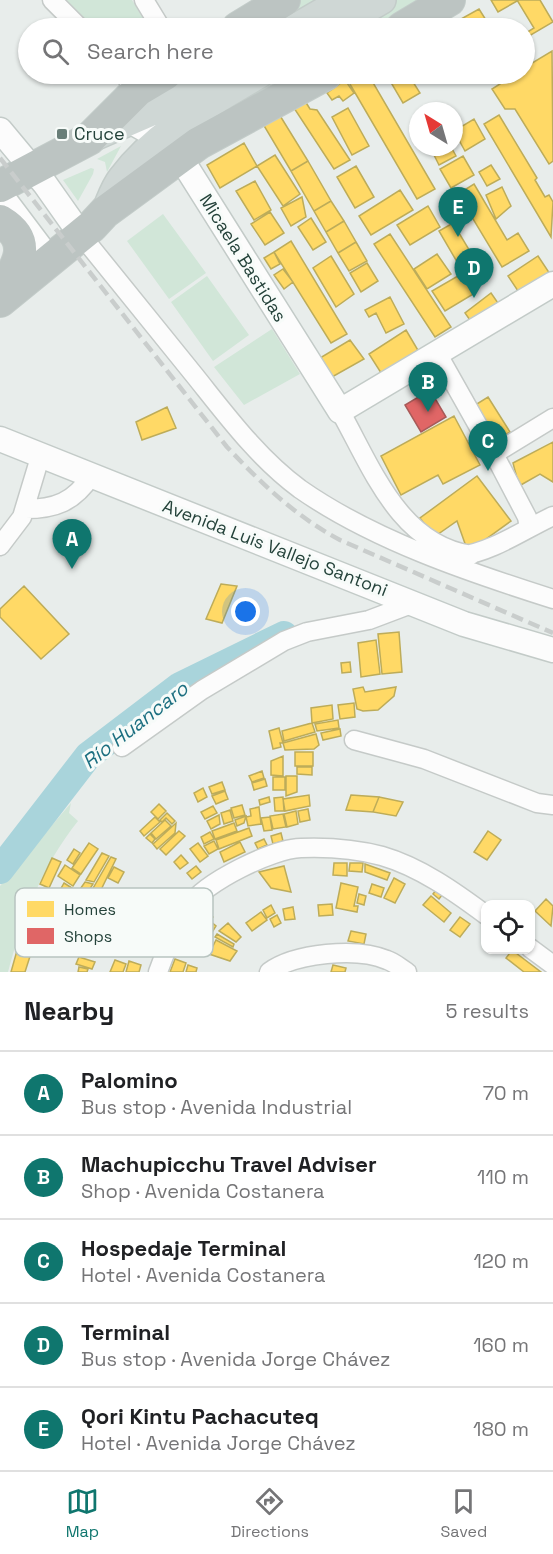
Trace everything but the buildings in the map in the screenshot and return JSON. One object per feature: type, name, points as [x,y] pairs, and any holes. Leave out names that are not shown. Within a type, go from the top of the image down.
[{"type":"highway","points":[[419,18],[449,0]]},
{"type":"highway","points":[[261,18],[286,7]]},
{"type":"highway","points":[[0,186],[89,139],[130,84]]},
{"type":"highway","points":[[0,301],[81,235],[170,147],[199,143],[308,84]]},
{"type":"highway","points":[[0,221],[14,233],[21,253],[15,270],[0,294]]},
{"type":"main road","points":[[286,7],[343,0]]},
{"type":"main road","points":[[351,18],[382,0]]},
{"type":"main road","points":[[89,139],[172,103],[203,84]]},
{"type":"main road","points":[[170,147],[189,116],[243,84]]},
{"type":"street","points":[[52,0],[70,18]]},
{"type":"street","points":[[144,0],[154,18]]},
{"type":"street","name":"Micaela Bastidas","points":[[130,121],[170,147],[340,411]]},
{"type":"street","points":[[0,130],[81,235],[255,450],[299,488],[343,516],[431,555],[485,578],[553,599]]},
{"type":"street","points":[[0,194],[50,259]]},
{"type":"street","points":[[471,555],[437,544],[409,524],[387,494],[340,411],[553,284]]},
{"type":"street","points":[[437,353],[494,454],[526,517],[529,528]]},
{"type":"street","points":[[494,454],[553,418]]},
{"type":"street","name":"Avenida Luis Vallejo Santoni","points":[[0,439],[464,624],[553,650]]},
{"type":"street","points":[[0,546],[12,532],[25,509],[41,454]]},
{"type":"street","points":[[25,509],[49,509],[63,502],[84,486],[91,476]]},
{"type":"street","points":[[431,555],[456,557],[471,555],[553,516]]},
{"type":"street","points":[[122,747],[202,690],[284,641],[307,632],[369,620],[414,603]]},
{"type":"street","points":[[354,740],[387,747],[537,802],[553,805]]},
{"type":"street","points":[[211,888],[238,868],[298,848],[352,850],[384,857],[409,866],[481,912]]},
{"type":"street","points":[[535,951],[553,965]]},
{"type":"street","points":[[269,972],[290,961],[312,956],[362,954],[387,960],[407,972]]},
{"type":"street","points":[[158,972],[164,957]]},
{"type":"green space","points":[[65,0],[132,0],[143,18],[82,18]]},
{"type":"green space","points":[[298,0],[330,0],[299,18],[268,18]]},
{"type":"green space","points":[[393,0],[432,0],[402,18],[363,18]]},
{"type":"green space","points":[[121,146],[107,172],[105,162],[97,159]]},
{"type":"green space","points":[[91,168],[94,169],[93,174],[78,201],[63,180]]},
{"type":"green space","points":[[163,214],[206,273],[169,299],[127,241]]},
{"type":"green space","points":[[207,276],[249,335],[213,361],[171,302]]},
{"type":"green space","points":[[272,329],[300,374],[244,405],[214,367]]},
{"type":"green space","points":[[71,803],[69,813],[78,821],[54,856],[37,888],[15,888],[15,949],[8,972],[0,972],[0,886]]},
{"type":"waterway","name":"Río Huancaro","points":[[0,870],[88,756],[180,686],[284,635]]},
{"type":"railway","points":[[0,158],[227,447],[279,498],[340,540],[553,633]]},
{"type":"place","name":"Cruce","points":[[62,134]]},
{"type":"place","name":"Qori Kintu Pachacuteq","points":[[458,237]]},
{"type":"place","name":"Terminal","points":[[474,298]]},
{"type":"place","name":"Machupicchu Travel Adviser","points":[[428,412]]},
{"type":"place","name":"Hospedaje Terminal","points":[[488,471]]},
{"type":"place","name":"Palomino","points":[[72,569]]}]
